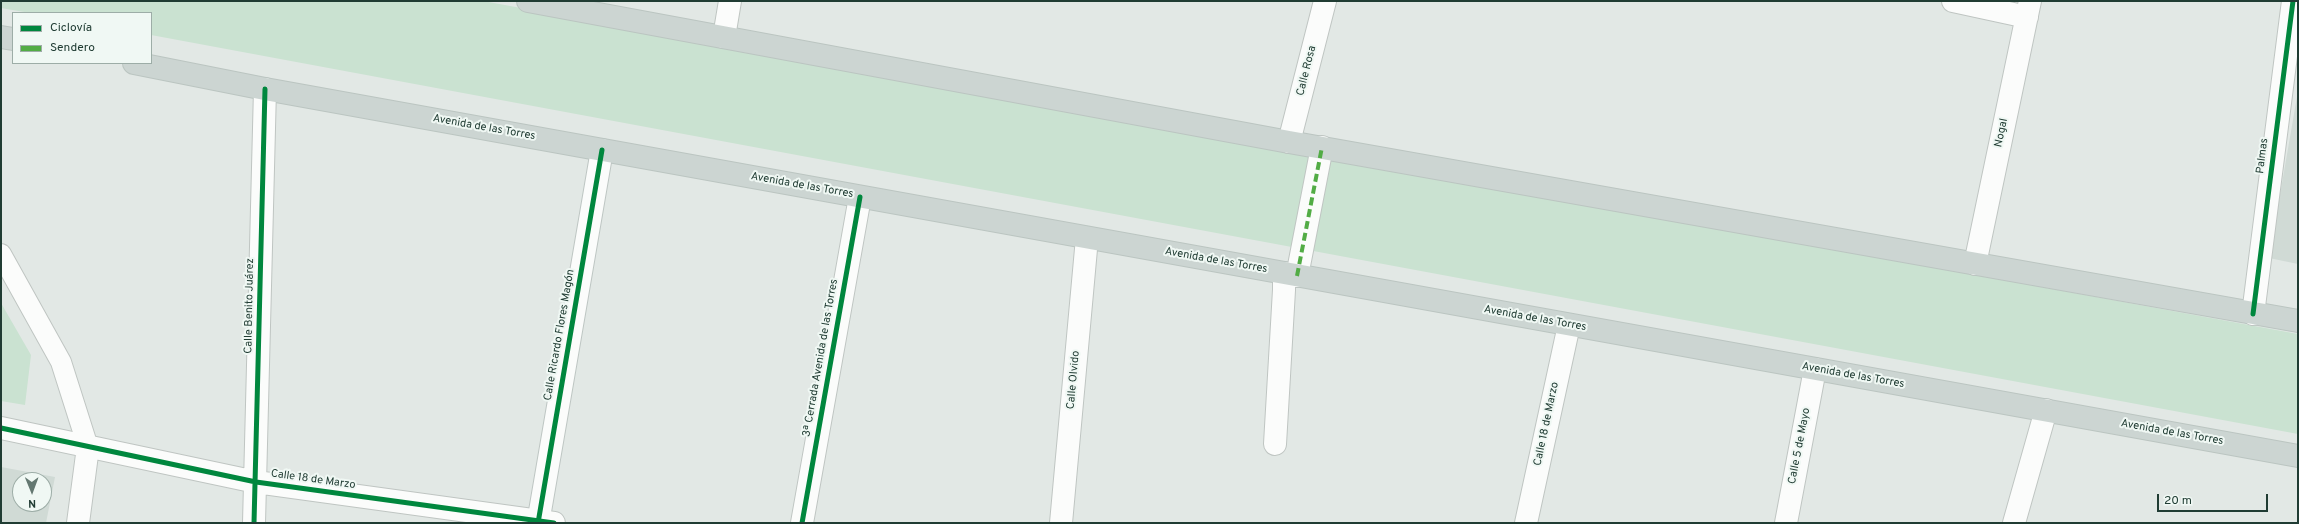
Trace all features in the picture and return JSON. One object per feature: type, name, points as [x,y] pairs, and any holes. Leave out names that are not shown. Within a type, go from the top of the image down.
[{"type":"main road","points":[[528,1],[1322,148],[2298,322]]},
{"type":"main road","points":[[1,36],[12,39]]},
{"type":"main road","name":"Avenida de las Torres","points":[[139,64],[265,89],[2298,456]]},
{"type":"street","points":[[724,37],[730,1]]},
{"type":"street","name":"Calle Rosa","points":[[1289,142],[1325,1]]},
{"type":"street","points":[[1953,1],[2028,9]]},
{"type":"street","name":"Palmas","points":[[2253,314],[2293,1]]},
{"type":"street","name":"Nogal","points":[[1974,264],[2028,9]]},
{"type":"street","name":"Calle Benito Juárez","points":[[254,523],[265,89]]},
{"type":"street","points":[[1275,444],[1284,290],[1290,274],[1322,148]]},
{"type":"street","name":"Calle Ricardo Flores Magón","points":[[544,522],[602,150]]},
{"type":"street","name":"3ª Cerrada Avenida de las Torres","points":[[802,523],[860,197]]},
{"type":"street","name":"Calle Olvido","points":[[1061,523],[1087,238]]},
{"type":"street","name":"Calle 18 de Marzo","points":[[1526,523],[1569,325]]},
{"type":"street","name":"Calle 5 de Mayo","points":[[1786,523],[1815,369]]},
{"type":"street","points":[[2014,523],[2046,410]]},
{"type":"street","name":"Calle 18 de Marzo","points":[[1,428],[256,482],[544,522]]},
{"type":"street","points":[[78,523],[88,446]]},
{"type":"lane","points":[[1,254],[61,362],[88,446]]},
{"type":"shaded area","points":[[2298,91],[2298,264],[2269,258]]},
{"type":"shaded area","points":[[1,467],[28,472],[12,472],[12,512],[48,512],[46,523],[1,523]]},
{"type":"shaded area","points":[[52,476],[55,477],[52,492]]},
{"type":"green space","points":[[1,1],[483,1],[2298,334],[2298,434],[152,35],[152,12],[24,12],[1,8]]},
{"type":"green space","points":[[1,303],[31,355],[25,405],[1,401]]},
{"type":"marked path","points":[[1297,276],[1322,147]]},
{"type":"cycle path","points":[[2253,314],[2293,1]]},
{"type":"cycle path","points":[[254,523],[265,89]]},
{"type":"cycle path","points":[[538,523],[602,150]]},
{"type":"cycle path","points":[[802,523],[860,197]]},
{"type":"cycle path","points":[[1,428],[256,482],[554,523]]}]
